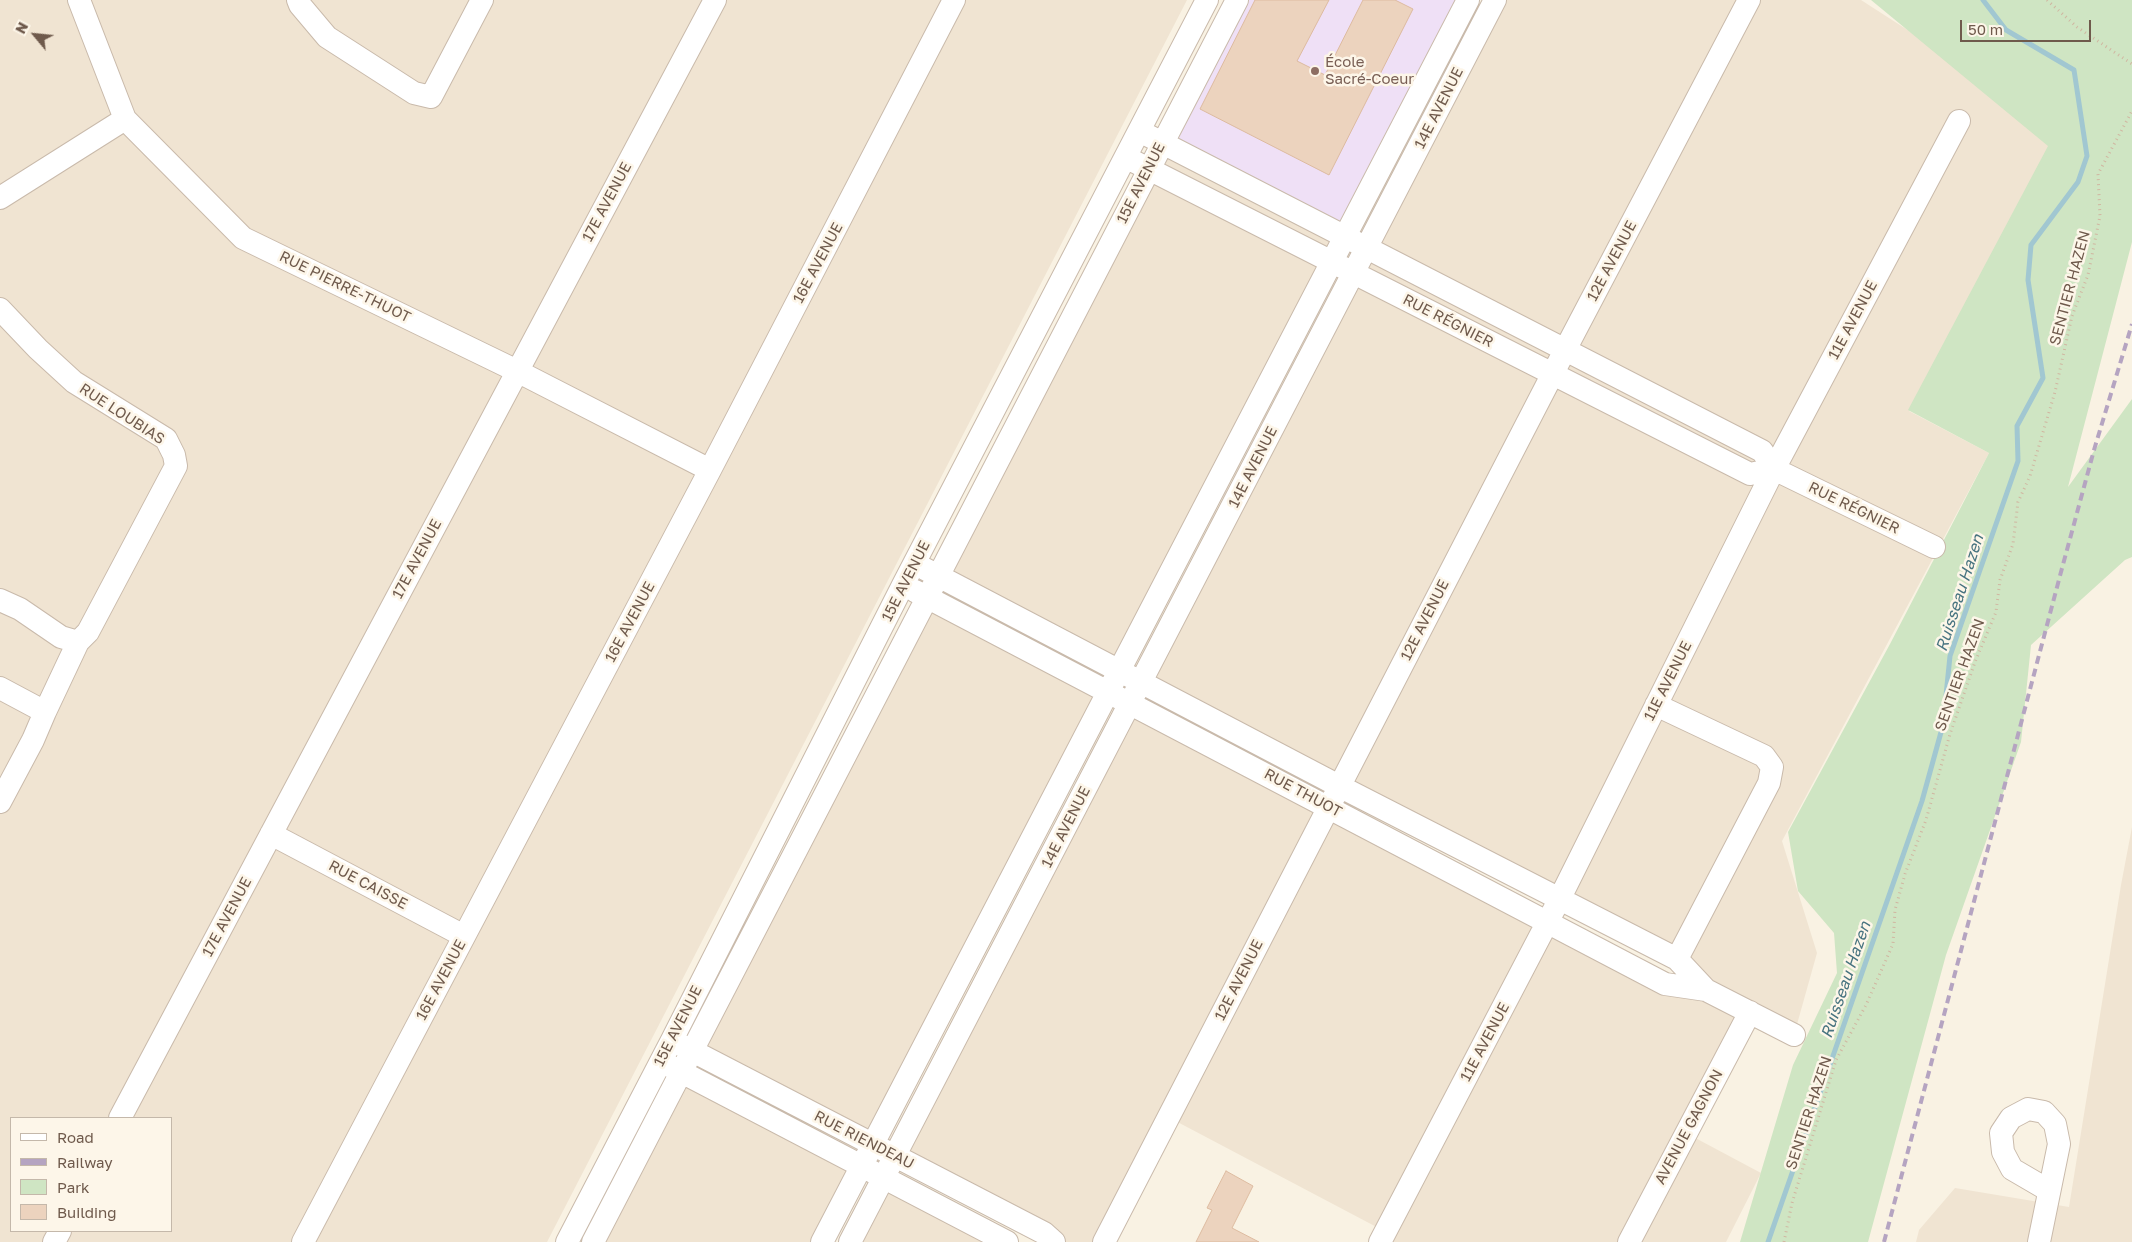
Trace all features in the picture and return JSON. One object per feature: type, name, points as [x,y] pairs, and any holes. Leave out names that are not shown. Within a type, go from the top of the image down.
[{"type":"street","name":"RUE PIERRE-THUOT","points":[[79,0],[124,119],[243,238],[517,371],[710,470]]},
{"type":"street","points":[[298,0],[327,38],[414,94],[430,97],[482,0]]},
{"type":"street","name":"17E AVENUE","points":[[121,1117],[715,0]]},
{"type":"street","name":"16E AVENUE","points":[[303,1242],[710,470],[954,0]]},
{"type":"street","name":"15E AVENUE","points":[[567,1242],[1207,0]]},
{"type":"street","name":"15E AVENUE","points":[[593,1242],[1237,0]]},
{"type":"street","name":"14E AVENUE","points":[[822,1242],[1468,0]]},
{"type":"street","name":"14E AVENUE","points":[[850,1242],[1495,0]]},
{"type":"street","name":"12E AVENUE","points":[[1104,1242],[1328,806],[1749,0]]},
{"type":"street","points":[[0,198],[124,119]]},
{"type":"street","name":"11E AVENUE","points":[[1380,1242],[1559,900],[1774,469],[1959,121]]},
{"type":"street","name":"RUE RÉGNIER","points":[[1139,131],[1762,451],[1774,469],[1934,547]]},
{"type":"street","name":"RUE RÉGNIER","points":[[1125,157],[1750,474],[1774,469]]},
{"type":"street","name":"RUE LOUBIAS","points":[[0,309],[38,349],[74,382],[166,439],[174,455],[176,466],[88,632],[78,642],[33,740],[0,802]]},
{"type":"street","points":[[1024,354],[1047,366]]},
{"type":"street","name":"RUE THUOT","points":[[915,564],[1677,960],[1706,990]]},
{"type":"street","name":"RUE THUOT","points":[[904,585],[1665,984],[1706,990],[1794,1035]]},
{"type":"street","points":[[0,600],[20,609],[61,637],[78,642]]},
{"type":"street","points":[[0,688],[45,712]]},
{"type":"street","points":[[1656,705],[1764,756],[1772,767],[1769,783],[1677,960]]},
{"type":"street","points":[[789,810],[811,822]]},
{"type":"street","name":"RUE CAISSE","points":[[271,834],[464,936]]},
{"type":"street","points":[[988,924],[1010,935]]},
{"type":"street","name":"AVENUE GAGNON","points":[[1629,1242],[1750,1012]]},
{"type":"street","name":"RUE RIENDEAU","points":[[672,1040],[1044,1234],[1054,1242]]},
{"type":"street","name":"RUE RIENDEAU","points":[[660,1061],[1007,1242]]},
{"type":"street","points":[[2039,1242],[2048,1190]]},
{"type":"path","points":[[2047,0],[2077,28],[2132,64]]},
{"type":"path","name":"SENTIER HAZEN","points":[[1784,1242],[1792,1204],[1836,1060],[1866,1005],[1893,944],[1895,910],[1905,874],[1926,820],[1950,734],[1975,662],[1996,612],[2000,580],[2013,544],[2018,502],[2030,476],[2055,392],[2072,316],[2088,275],[2100,216],[2098,174],[2132,111]]},
{"type":"shaded area","points":[[0,0],[1187,0],[547,1242],[0,1242]]},
{"type":"shaded area","name":"École Sacré-Coeur","points":[[1239,0],[1465,0],[1345,237],[1162,143]]},
{"type":"shaded area","points":[[1495,0],[1861,0],[1990,83],[2051,143],[1909,411],[1989,453],[1782,841],[1817,953],[1794,1035],[1339,786],[1141,682]]},
{"type":"shaded area","points":[[1162,143],[1345,237],[1119,671],[938,576]]},
{"type":"shaded area","points":[[927,597],[1108,691],[873,1145],[692,1052]]},
{"type":"shaded area","points":[[1130,703],[1328,806],[1750,1012],[1686,1133],[1761,1173],[1726,1242],[1380,1242],[1386,1232],[1168,1117],[1104,1242],[1054,1242],[895,1156]]},
{"type":"shaded area","points":[[2132,827],[2132,1242],[1916,1242],[1919,1230],[1955,1188],[2069,1207]]},
{"type":"shaded area","points":[[682,1072],[861,1166],[822,1242],[594,1242]]},
{"type":"shaded area","points":[[884,1178],[1007,1242],[850,1242]]},
{"type":"green space","points":[[1871,0],[2132,0],[2132,242],[2068,487],[2132,399],[2132,557],[2125,560],[2031,645],[2021,742],[1946,955],[1868,1242],[1740,1242],[1793,1065],[1837,973],[1834,933],[1798,891],[1788,832],[1890,644],[1989,453],[1908,410],[2048,146]]},
{"type":"building","points":[[1255,0],[1329,0],[1297,61],[1325,75],[1363,0],[1395,0],[1413,9],[1329,175],[1200,109]]},
{"type":"building","points":[[1226,1171],[1253,1186],[1232,1228],[1259,1242],[1196,1242],[1212,1210],[1207,1208]]},
{"type":"waterway","name":"Ruisseau Hazen","points":[[1768,1242],[1922,801],[1943,725],[1950,656],[2018,461],[2017,426],[2043,378],[2028,280],[2031,245],[2078,182],[2087,156],[2074,70],[2006,30],[1983,0]]},
{"type":"railway","points":[[1884,1242],[2061,572],[2094,450],[2132,324]]},
{"type":"place","name":"École Sacré-Coeur","points":[[1315,71]]}]
